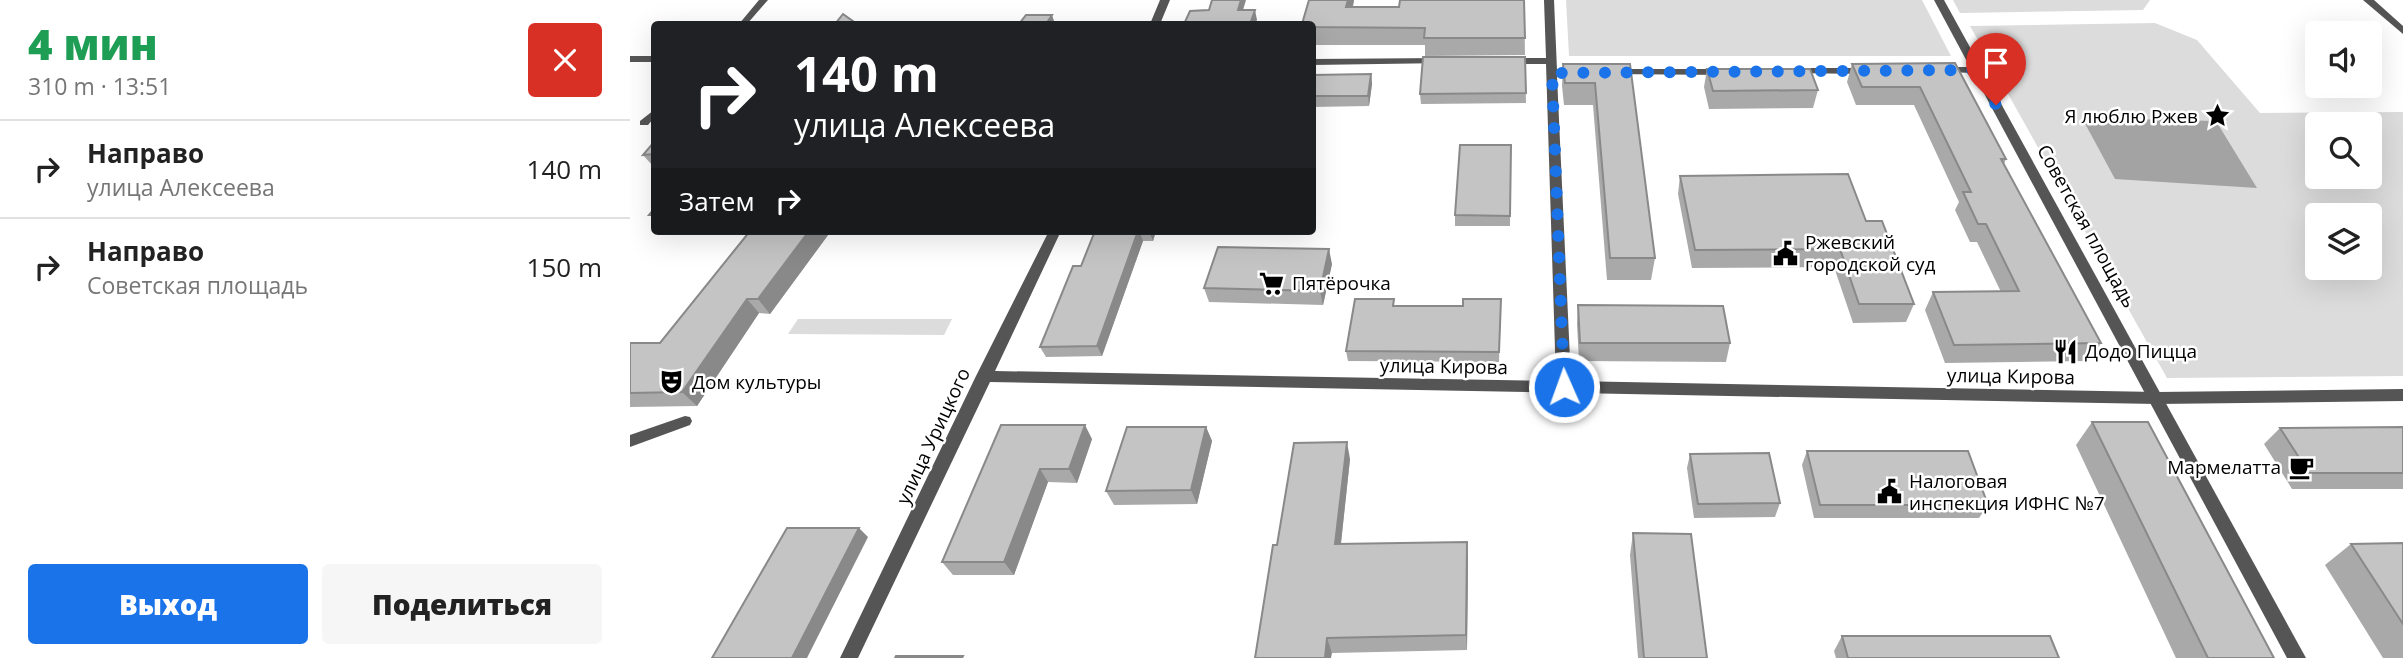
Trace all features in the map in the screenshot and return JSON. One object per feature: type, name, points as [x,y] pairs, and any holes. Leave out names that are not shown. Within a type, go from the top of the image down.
[{"type":"street","points":[[1156,21],[1165,0]]},
{"type":"street","points":[[1549,0],[1564,387]]},
{"type":"street","name":"Советская площадь","points":[[1939,0],[2297,658]]},
{"type":"street","points":[[2368,0],[2403,31]]},
{"type":"street","points":[[630,59],[651,59]]},
{"type":"street","points":[[1316,62],[1459,61]]},
{"type":"street","points":[[1499,61],[1593,72]]},
{"type":"street","points":[[1936,70],[1977,70]]},
{"type":"street","points":[[1785,71],[1881,71]]},
{"type":"street","points":[[1607,72],[1744,72]]},
{"type":"street","name":"улица Урицкого","points":[[849,658],[1053,235]]},
{"type":"street","name":"улица Кирова","points":[[983,376],[2157,398]]},
{"type":"street","points":[[2157,398],[2403,395]]},
{"type":"lane","points":[[746,21],[764,0]]},
{"type":"lane","points":[[644,123],[651,116]]},
{"type":"lane","points":[[630,441],[685,421]]},
{"type":"shaded area","points":[[1566,0],[1922,0],[1951,56],[1569,56]]},
{"type":"shaded area","points":[[1953,0],[2150,0],[2143,10],[1960,13]]},
{"type":"shaded area","points":[[2155,23],[2197,40],[2260,113],[2305,113],[2305,189],[2382,189],[2382,112],[2403,112],[2403,376],[2167,378],[1970,26]]},
{"type":"shaded area","points":[[2082,118],[2216,121],[2257,188],[2115,179]]},
{"type":"shaded area","points":[[798,319],[952,319],[944,335],[788,334]]},
{"type":"building","points":[[1212,0],[1241,0],[1238,10],[1255,10],[1251,21],[1185,21],[1190,11],[1209,10]]},
{"type":"building","points":[[1309,0],[1348,0],[1346,7],[1399,7],[1400,0],[1524,0],[1525,38],[1424,38],[1425,28],[1316,27],[1316,21],[1303,21]]},
{"type":"building","points":[[843,14],[853,21],[837,21]]},
{"type":"building","points":[[1026,15],[1052,15],[1048,21],[1021,21]]},
{"type":"building","points":[[1423,57],[1525,57],[1526,93],[1420,94]]},
{"type":"building","points":[[1955,63],[2006,159],[2001,159],[2101,343],[1954,345],[1933,292],[2019,291],[1986,224],[1978,224],[1963,192],[1971,192],[1920,87],[1862,87],[1852,64]]},
{"type":"building","points":[[1563,64],[1630,64],[1655,258],[1610,258],[1595,83],[1565,83]]},
{"type":"building","points":[[1707,69],[1810,69],[1818,90],[1713,91]]},
{"type":"building","points":[[1371,74],[1368,96],[1316,96],[1316,75]]},
{"type":"building","points":[[1460,145],[1511,145],[1510,216],[1455,215]]},
{"type":"building","points":[[651,146],[651,154],[643,155]]},
{"type":"building","name":"Ржевский городской суд","points":[[1848,174],[1866,221],[1882,221],[1914,304],[1859,304],[1840,249],[1695,250],[1680,176]]},
{"type":"building","points":[[747,235],[806,235],[758,299],[747,299],[682,392],[630,393],[630,343],[660,343]]},
{"type":"building","points":[[1093,235],[1137,235],[1097,346],[1040,347],[1073,266],[1081,266]]},
{"type":"building","name":"Пятёрочка","points":[[1218,247],[1329,249],[1320,291],[1204,288]]},
{"type":"building","points":[[1355,299],[1394,299],[1393,306],[1463,306],[1463,299],[1501,299],[1499,352],[1346,351]]},
{"type":"building","points":[[1578,305],[1723,306],[1730,343],[1580,343]]},
{"type":"building","points":[[2092,422],[2148,422],[2274,658],[2208,658]]},
{"type":"building","points":[[1001,425],[1085,425],[1069,469],[1040,469],[1004,562],[942,562]]},
{"type":"building","points":[[1127,427],[1206,427],[1191,490],[1106,491]]},
{"type":"building","points":[[2403,427],[2403,473],[2309,473],[2280,428]]},
{"type":"building","points":[[1347,442],[1335,544],[1467,542],[1466,635],[1327,638],[1325,658],[1255,658],[1273,545],[1277,545],[1294,443]]},
{"type":"building","name":"Налоговая инспекция ИФНС №7","points":[[1807,451],[1968,451],[1988,505],[1820,505]]},
{"type":"building","points":[[1769,453],[1780,503],[1698,504],[1690,454]]},
{"type":"building","points":[[787,528],[859,528],[792,658],[712,658]]},
{"type":"building","points":[[1633,533],[1691,534],[1707,658],[1644,658]]},
{"type":"building","points":[[2403,543],[2403,624],[2351,544]]},
{"type":"building","points":[[1842,636],[2050,636],[2059,658],[1848,658]]},
{"type":"building","points":[[896,656],[963,656],[895,658]]},
{"type":"place","name":"Я люблю Ржев","points":[[2218,116]]},
{"type":"place","name":"Ржевский городской суд","points":[[1785,253]]},
{"type":"place","name":"Пятёрочка","points":[[1272,283]]},
{"type":"place","name":"Додо Пицца","points":[[2065,351]]},
{"type":"place","name":"Дом культуры","points":[[672,382]]},
{"type":"place","name":"Мармелатта","points":[[2301,467]]},
{"type":"place","name":"Налоговая инспекция ИФНС №7","points":[[1889,492]]},
{"type":"route","points":[[1564,387],[1552,73],[1977,70],[1996,105]]}]
